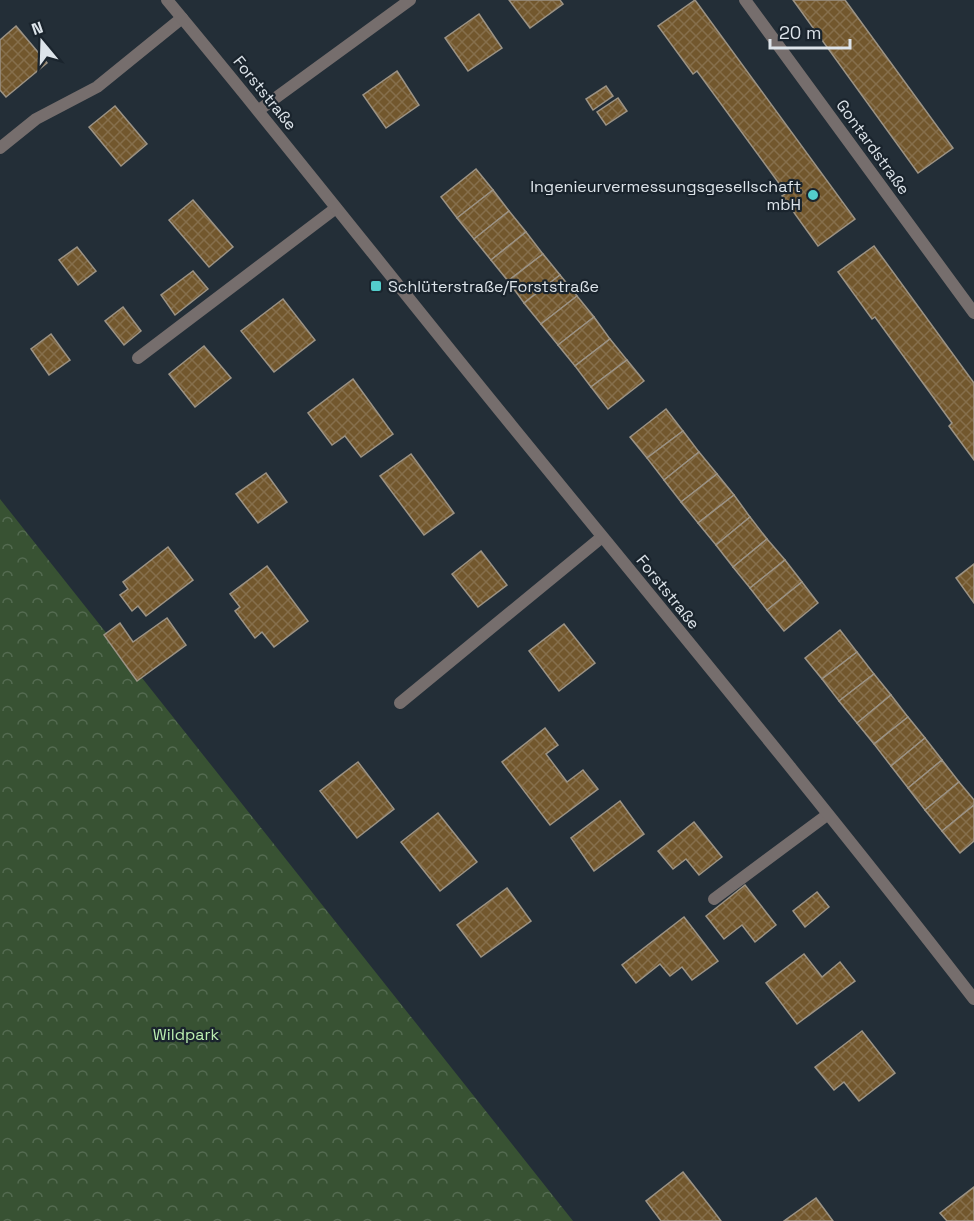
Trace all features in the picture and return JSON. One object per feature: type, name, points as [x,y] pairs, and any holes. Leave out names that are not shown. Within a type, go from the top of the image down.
[{"type":"street","name":"Forststraße","points":[[167,0],[259,110],[974,999]]},
{"type":"street","points":[[259,110],[410,0]]},
{"type":"street","name":"Gontardstraße","points":[[745,0],[974,313]]},
{"type":"street","points":[[0,148],[36,118],[103,82],[182,18]]},
{"type":"street","points":[[138,358],[336,208]]},
{"type":"street","points":[[400,703],[602,537]]},
{"type":"street","points":[[714,899],[827,815]]},
{"type":"green space","name":"Wildpark","points":[[0,499],[573,1221],[0,1221]]},
{"type":"building","points":[[509,0],[560,0],[563,4],[530,28]]},
{"type":"building","points":[[695,0],[855,219],[818,246],[782,196],[786,193],[697,71],[693,74],[658,26]]},
{"type":"building","points":[[793,0],[845,0],[953,148],[918,173]]},
{"type":"building","points":[[479,14],[502,48],[468,71],[445,38]]},
{"type":"building","points":[[16,26],[47,63],[6,97],[0,90],[0,40]]},
{"type":"building","points":[[397,71],[419,105],[386,128],[363,95]]},
{"type":"building","points":[[606,86],[613,96],[593,110],[586,99]]},
{"type":"building","points":[[618,98],[627,111],[606,125],[597,112]]},
{"type":"building","points":[[115,106],[147,144],[121,166],[89,127]]},
{"type":"building","points":[[476,169],[493,190],[457,218],[441,197]]},
{"type":"building","points":[[493,190],[509,211],[474,239],[457,218]]},
{"type":"building","points":[[193,200],[233,247],[209,267],[169,220]]},
{"type":"building","points":[[509,211],[526,232],[491,260],[474,239]]},
{"type":"building","points":[[526,232],[543,254],[508,281],[491,260]]},
{"type":"building","points":[[874,246],[974,383],[974,460],[949,426],[952,423],[875,317],[872,319],[838,272]]},
{"type":"building","points":[[77,247],[96,271],[78,285],[59,260]]},
{"type":"building","points":[[543,254],[560,275],[524,303],[508,281]]},
{"type":"building","points":[[193,271],[208,289],[175,315],[161,295]]},
{"type":"building","points":[[560,275],[577,296],[541,324],[524,303]]},
{"type":"building","points":[[577,296],[594,317],[558,345],[541,324]]},
{"type":"building","points":[[283,299],[315,340],[274,372],[241,331]]},
{"type":"building","points":[[123,307],[141,331],[124,345],[105,321]]},
{"type":"building","points":[[594,317],[610,339],[575,366],[558,345]]},
{"type":"building","points":[[51,334],[70,360],[49,375],[31,349]]},
{"type":"building","points":[[610,339],[627,360],[591,387],[575,366]]},
{"type":"building","points":[[204,346],[231,378],[195,407],[169,374]]},
{"type":"building","points":[[627,360],[644,381],[608,409],[591,387]]},
{"type":"building","points":[[353,379],[393,434],[361,457],[345,436],[332,445],[308,413]]},
{"type":"building","points":[[666,409],[683,431],[647,458],[630,437]]},
{"type":"building","points":[[683,431],[699,452],[664,480],[647,458]]},
{"type":"building","points":[[699,452],[717,474],[681,502],[664,480]]},
{"type":"building","points":[[411,454],[454,513],[424,535],[380,476]]},
{"type":"building","points":[[266,473],[287,502],[258,523],[236,494]]},
{"type":"building","points":[[717,474],[734,495],[698,523],[681,502]]},
{"type":"building","points":[[734,495],[750,517],[716,545],[698,523]]},
{"type":"building","points":[[750,517],[767,539],[733,567],[716,545]]},
{"type":"building","points":[[767,539],[785,560],[750,588],[733,567]]},
{"type":"building","points":[[168,547],[193,580],[146,616],[138,606],[132,611],[120,595],[128,589],[123,582]]},
{"type":"building","points":[[481,551],[507,585],[478,607],[452,574]]},
{"type":"building","points":[[785,560],[802,582],[767,610],[750,588]]},
{"type":"building","points":[[974,564],[974,603],[956,578]]},
{"type":"building","points":[[267,566],[308,621],[274,647],[262,632],[255,638],[235,611],[240,607],[230,594]]},
{"type":"building","points":[[802,582],[818,603],[784,631],[767,610]]},
{"type":"building","points":[[167,618],[186,645],[137,681],[104,635],[120,623],[133,642]]},
{"type":"building","points":[[564,624],[595,663],[559,691],[529,651]]},
{"type":"building","points":[[840,630],[857,652],[822,679],[805,658]]},
{"type":"building","points":[[857,652],[874,674],[839,701],[822,679]]},
{"type":"building","points":[[874,674],[891,695],[857,723],[839,701]]},
{"type":"building","points":[[891,695],[908,717],[874,744],[857,723]]},
{"type":"building","points":[[908,717],[925,738],[891,766],[874,744]]},
{"type":"building","points":[[545,728],[558,745],[546,754],[567,782],[583,770],[598,789],[550,825],[502,762]]},
{"type":"building","points":[[925,738],[942,760],[908,788],[891,766]]},
{"type":"building","points":[[942,760],[959,782],[925,810],[908,788]]},
{"type":"building","points":[[358,762],[394,809],[357,838],[320,791]]},
{"type":"building","points":[[959,782],[974,800],[974,805],[942,831],[925,810]]},
{"type":"building","points":[[620,801],[644,834],[594,871],[571,838]]},
{"type":"building","points":[[974,805],[974,841],[960,853],[942,831]]},
{"type":"building","points":[[438,813],[477,862],[440,891],[401,842]]},
{"type":"building","points":[[694,822],[722,857],[699,875],[686,859],[673,869],[658,851]]},
{"type":"building","points":[[745,885],[776,925],[755,942],[742,925],[724,939],[706,916]]},
{"type":"building","points":[[507,888],[531,921],[481,957],[457,925]]},
{"type":"building","points":[[817,892],[829,907],[805,927],[793,911]]},
{"type":"building","points":[[684,917],[718,961],[692,980],[682,967],[670,976],[660,964],[636,983],[622,965]]},
{"type":"building","points":[[804,954],[822,977],[840,962],[855,981],[797,1024],[766,983]]},
{"type":"building","points":[[862,1031],[895,1073],[859,1101],[844,1082],[834,1090],[815,1067]]},
{"type":"building","points":[[683,1172],[721,1221],[661,1221],[646,1201]]},
{"type":"building","points":[[974,1187],[974,1221],[947,1221],[940,1213]]},
{"type":"building","points":[[816,1198],[833,1221],[784,1221]]},
{"type":"place","name":"Ingenieurvermessungsgesellschaft mbH","points":[[813,195]]},
{"type":"place","name":"Schlüterstraße/Forststraße","points":[[376,286]]}]
